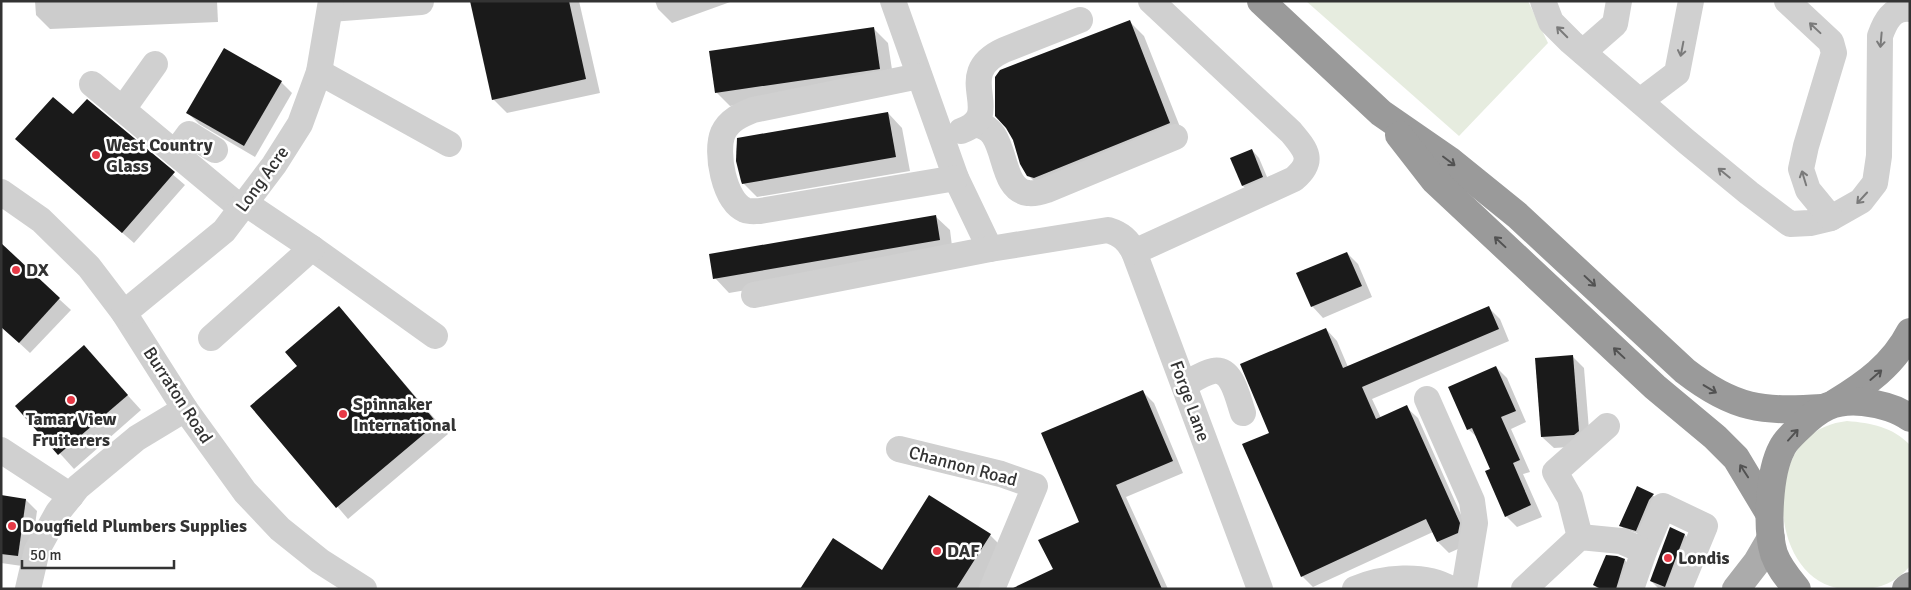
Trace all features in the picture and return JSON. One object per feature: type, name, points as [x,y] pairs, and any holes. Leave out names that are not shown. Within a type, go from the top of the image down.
[{"type":"highway","points":[[1261,1],[1381,113],[1449,160],[1517,215],[1685,371],[1704,386],[1723,397],[1768,410],[1856,401],[1890,408],[1910,418]]},
{"type":"highway","points":[[1381,113],[1434,180],[1655,387],[1715,437],[1736,458],[1770,526]]},
{"type":"highway","points":[[1797,589],[1783,572],[1775,555],[1770,526],[1774,477],[1782,448],[1802,425],[1829,405],[1876,376],[1900,350],[1910,332]]},
{"type":"highway","points":[[1906,589],[1910,586]]},
{"type":"main road","points":[[1736,589],[1757,562],[1770,526]]},
{"type":"street","points":[[754,295],[990,249],[956,178],[894,1]]},
{"type":"street","points":[[1134,252],[1294,179],[1306,167],[1308,162],[1306,153],[1292,132],[1151,1]]},
{"type":"street","points":[[1543,1],[1551,22],[1583,52],[1749,193],[1790,224],[1810,223],[1831,218],[1861,201],[1875,182],[1879,156],[1880,36],[1884,23],[1898,7]]},
{"type":"street","points":[[1583,52],[1615,24],[1619,1]]},
{"type":"street","points":[[1640,101],[1677,74],[1691,1]]},
{"type":"street","points":[[1786,1],[1831,42],[1834,53],[1801,169],[1808,190],[1831,218]]},
{"type":"street","points":[[331,5],[421,2]]},
{"type":"street","name":"Long Acre","points":[[124,313],[224,231],[274,165],[300,124],[319,72],[331,5]]},
{"type":"street","points":[[941,138],[964,130],[974,125],[979,119],[982,106],[978,74],[984,62],[1004,50],[1080,20]]},
{"type":"street","points":[[122,110],[155,64]]},
{"type":"street","points":[[319,72],[449,144]]},
{"type":"street","points":[[920,76],[753,110],[738,117],[723,132],[720,142],[719,154],[730,196],[744,209],[760,211],[956,178]]},
{"type":"street","points":[[92,84],[175,153],[243,205],[312,248],[436,336]]},
{"type":"street","points":[[974,125],[984,126],[994,136],[1003,156],[1010,180],[1014,186],[1028,193],[1047,190],[1175,137]]},
{"type":"street","points":[[175,153],[189,134],[216,150]]},
{"type":"street","name":"Burraton Road","points":[[1,192],[41,220],[89,267],[124,313],[185,409],[245,492],[280,529],[320,561],[364,589]]},
{"type":"street","name":"Forge Lane","points":[[990,249],[1108,230],[1124,237],[1134,252],[1260,589]]},
{"type":"street","points":[[211,338],[312,248]]},
{"type":"street","points":[[1184,385],[1214,371],[1222,372],[1229,377],[1243,414]]},
{"type":"street","points":[[1428,399],[1472,501],[1475,523],[1464,589]]},
{"type":"street","points":[[27,588],[37,550],[58,512],[78,487],[137,438],[185,409]]},
{"type":"street","points":[[1580,537],[1570,498],[1555,472],[1607,426]]},
{"type":"street","points":[[1,450],[71,496]]},
{"type":"street","name":"Channon Road","points":[[899,450],[1001,474],[1034,486],[992,589]]},
{"type":"street","points":[[1630,589],[1663,506],[1705,526],[1679,589]]},
{"type":"street","points":[[1524,589],[1580,537],[1621,541],[1644,552]]},
{"type":"street","points":[[1355,589],[1388,579],[1421,580],[1444,584],[1451,589]]},
{"type":"shaded area","points":[[1306,1],[1528,1],[1548,43],[1459,136]]},
{"type":"shaded area","points":[[1847,421],[1865,423],[1889,430],[1910,445],[1910,566],[1888,584],[1867,589],[1840,589],[1817,579],[1801,565],[1791,545],[1784,523],[1783,500],[1786,477],[1794,456],[1806,439],[1815,432],[1830,425]]},
{"type":"building","points":[[470,1],[569,1],[586,79],[492,100]]},
{"type":"building","points":[[1130,20],[1170,123],[1034,178],[1027,176],[1020,164],[1013,140],[1006,128],[995,116],[995,77],[1000,70]]},
{"type":"building","points":[[874,27],[880,69],[715,93],[709,51]]},
{"type":"building","points":[[224,48],[282,81],[244,146],[186,113]]},
{"type":"building","name":"West Country Glass","points":[[53,97],[73,114],[87,99],[175,172],[122,233],[15,139]]},
{"type":"building","points":[[888,112],[896,157],[742,184],[736,161],[737,138]]},
{"type":"building","points":[[1252,149],[1263,177],[1242,186],[1230,158]]},
{"type":"building","points":[[936,215],[940,240],[713,279],[709,254]]},
{"type":"building","name":"DX","points":[[1,243],[60,298],[19,343],[1,327]]},
{"type":"building","points":[[1347,252],[1362,286],[1311,307],[1296,273]]},
{"type":"building","name":"Spinnaker International","points":[[339,306],[437,423],[336,508],[250,406],[297,366],[285,352]]},
{"type":"building","points":[[1489,306],[1499,329],[1362,387],[1376,419],[1407,405],[1460,523],[1458,533],[1437,542],[1426,519],[1301,577],[1242,444],[1269,433],[1240,364],[1326,328],[1343,368]]},
{"type":"building","name":"Tamar View Fruiterers","points":[[84,345],[128,395],[58,455],[15,406]]},
{"type":"building","points":[[1573,355],[1579,431],[1574,435],[1541,437],[1535,358]]},
{"type":"building","points":[[1496,366],[1516,411],[1501,417],[1520,460],[1513,463],[1531,505],[1505,517],[1485,471],[1490,469],[1472,428],[1467,430],[1448,387]]},
{"type":"building","points":[[1143,390],[1173,461],[1116,485],[1162,589],[1011,589],[1053,569],[1038,540],[1079,522],[1041,433]]},
{"type":"building","points":[[1637,486],[1654,494],[1649,500],[1636,531],[1619,526]]},
{"type":"building","name":"Dougfield Plumbers Supplies","points":[[1,495],[26,499],[18,556],[1,554]]},
{"type":"building","name":"DAF","points":[[929,495],[991,534],[956,589],[800,589],[833,538],[882,570]]},
{"type":"building","name":"Londis","points":[[1670,527],[1685,534],[1665,587],[1650,581]]},
{"type":"building","points":[[1606,555],[1625,559],[1616,589],[1601,589],[1593,585]]},
{"type":"place","name":"West Country Glass","points":[[96,155]]},
{"type":"place","name":"DX","points":[[16,270]]},
{"type":"place","name":"Tamar View Fruiterers","points":[[71,400]]},
{"type":"place","name":"Spinnaker International","points":[[343,414]]},
{"type":"place","name":"Dougfield Plumbers Supplies","points":[[12,526]]},
{"type":"place","name":"DAF","points":[[937,551]]},
{"type":"place","name":"Londis","points":[[1668,558]]}]
